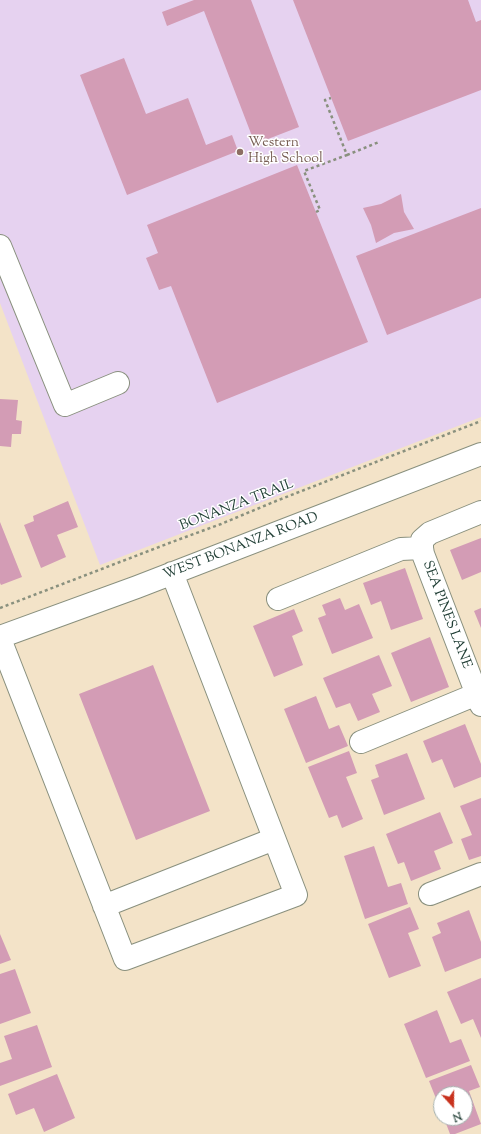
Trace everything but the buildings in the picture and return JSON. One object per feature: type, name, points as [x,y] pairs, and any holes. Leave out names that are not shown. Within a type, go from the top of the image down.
[{"type":"street","points":[[0,246],[65,405],[118,383]]},
{"type":"street","name":"WEST BONANZA ROAD","points":[[0,638],[481,454]]},
{"type":"street","points":[[278,599],[401,550],[422,548],[422,540],[430,533],[481,512]]},
{"type":"street","name":"SEA PINES LANE","points":[[422,548],[479,700]]},
{"type":"street","points":[[0,638],[125,959],[296,895],[172,573]]},
{"type":"street","points":[[361,742],[479,700]]},
{"type":"street","points":[[104,906],[274,839]]},
{"type":"street","points":[[430,894],[481,874]]},
{"type":"path","points":[[331,98],[325,100],[347,155]]},
{"type":"path","points":[[316,212],[320,210],[304,172],[379,142]]},
{"type":"path","name":"BONANZA TRAIL","points":[[0,608],[221,524],[481,421]]},
{"type":"shaded area","name":"Western High School","points":[[0,0],[481,0],[481,417],[100,565],[0,303]]},
{"type":"place","name":"Western High School","points":[[240,152]]}]
